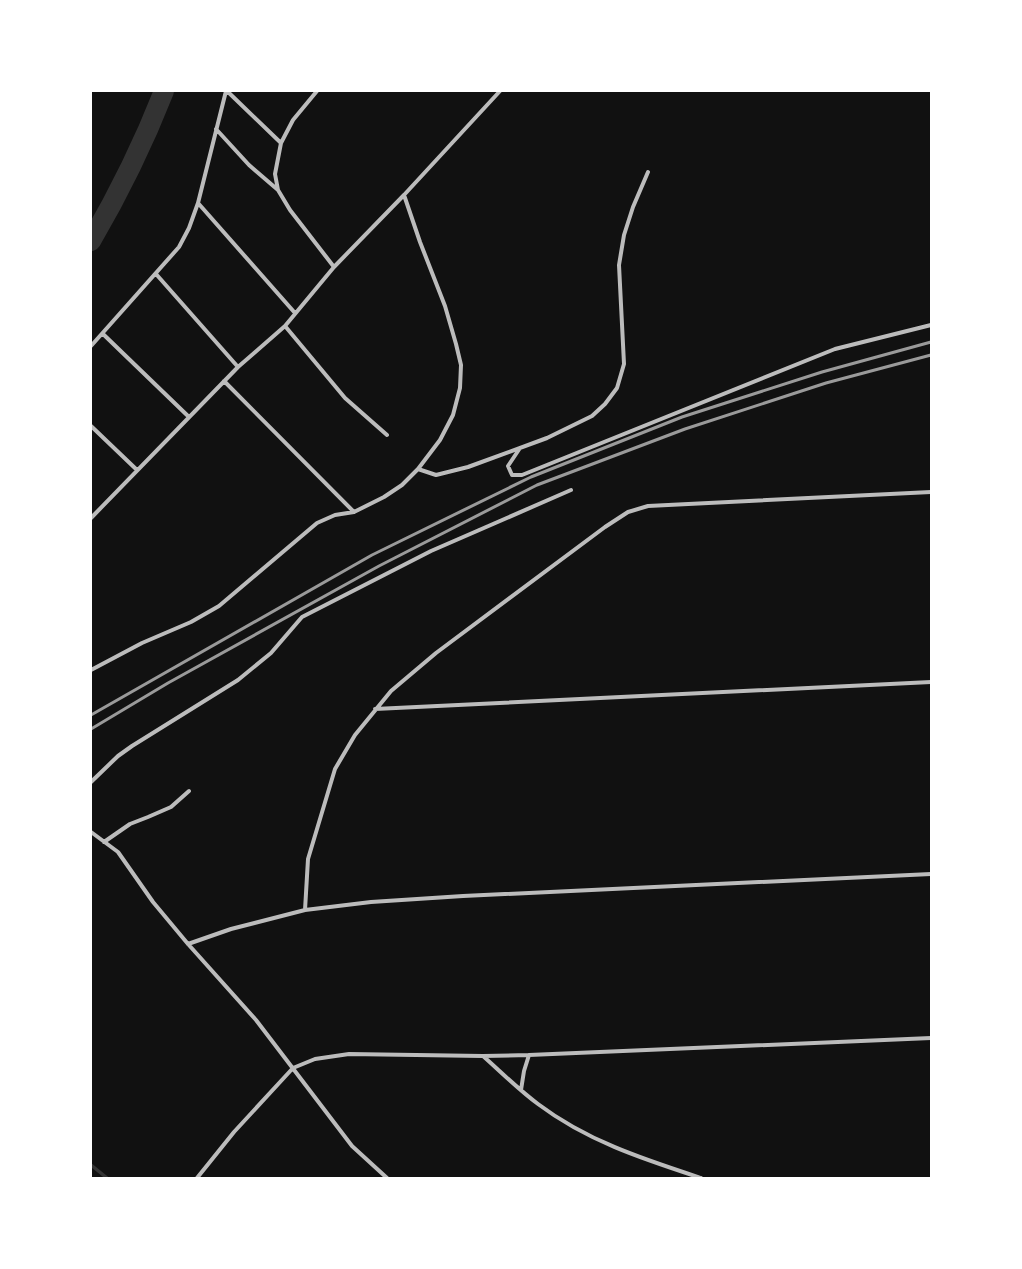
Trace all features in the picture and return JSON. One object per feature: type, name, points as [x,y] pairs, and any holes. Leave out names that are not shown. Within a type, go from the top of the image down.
[{"type":"street","points":[[91,346],[179,247],[189,228],[198,204],[226,91],[281,143]]},
{"type":"street","points":[[278,190],[275,174],[281,143],[293,120],[317,91]]},
{"type":"street","points":[[91,518],[238,367],[285,326],[334,267],[404,195],[500,91]]},
{"type":"street","points":[[216,129],[249,165],[278,190],[290,210],[334,267]]},
{"type":"street","points":[[418,470],[436,475],[468,467],[547,438],[592,416],[605,404],[617,388],[624,364],[619,265],[624,235],[633,207],[648,172]]},
{"type":"street","points":[[91,670],[142,643],[191,622],[219,606],[317,523],[335,515],[354,512],[384,497],[402,485],[418,470],[440,440],[453,415],[460,388],[461,365],[445,306],[420,242],[404,195]]},
{"type":"street","points":[[198,204],[295,314]]},
{"type":"street","points":[[156,274],[238,367]]},
{"type":"street","points":[[285,326],[345,398],[387,435]]},
{"type":"street","points":[[520,448],[508,466],[512,475],[522,475],[835,349],[931,326]]},
{"type":"street","points":[[103,334],[189,417]]},
{"type":"street","points":[[224,381],[354,512]]},
{"type":"street","points":[[91,426],[138,470]]},
{"type":"street","points":[[91,782],[118,756],[132,746],[238,680],[271,653],[302,618],[431,551],[571,490]]},
{"type":"street","points":[[305,910],[308,859],[335,769],[355,735],[375,709],[391,691],[436,653],[605,527],[628,512],[648,506],[931,492]]},
{"type":"street","points":[[375,709],[931,682]]},
{"type":"street","points":[[104,842],[130,824],[171,807],[189,791]]},
{"type":"street","points":[[91,832],[118,852],[153,902],[188,944],[256,1020],[352,1146],[387,1178]]},
{"type":"street","points":[[188,944],[231,929],[305,910],[371,902],[463,896],[931,874]]},
{"type":"street","points":[[197,1178],[234,1132],[293,1068],[315,1059],[350,1054],[483,1056],[529,1055],[931,1038]]},
{"type":"street","points":[[521,1090],[524,1071],[529,1055]]},
{"type":"street","points":[[483,1056],[543,1108],[589,1137],[638,1158],[701,1178]]},
{"type":"waterway","points":[[91,241],[130,167],[164,91]]},
{"type":"waterway","points":[[91,1165],[107,1178]]},
{"type":"railway","points":[[91,715],[372,555],[531,477],[682,417],[822,372],[931,342]]},
{"type":"railway","points":[[91,729],[168,683],[379,566],[537,485],[685,429],[826,383],[931,355]]}]
